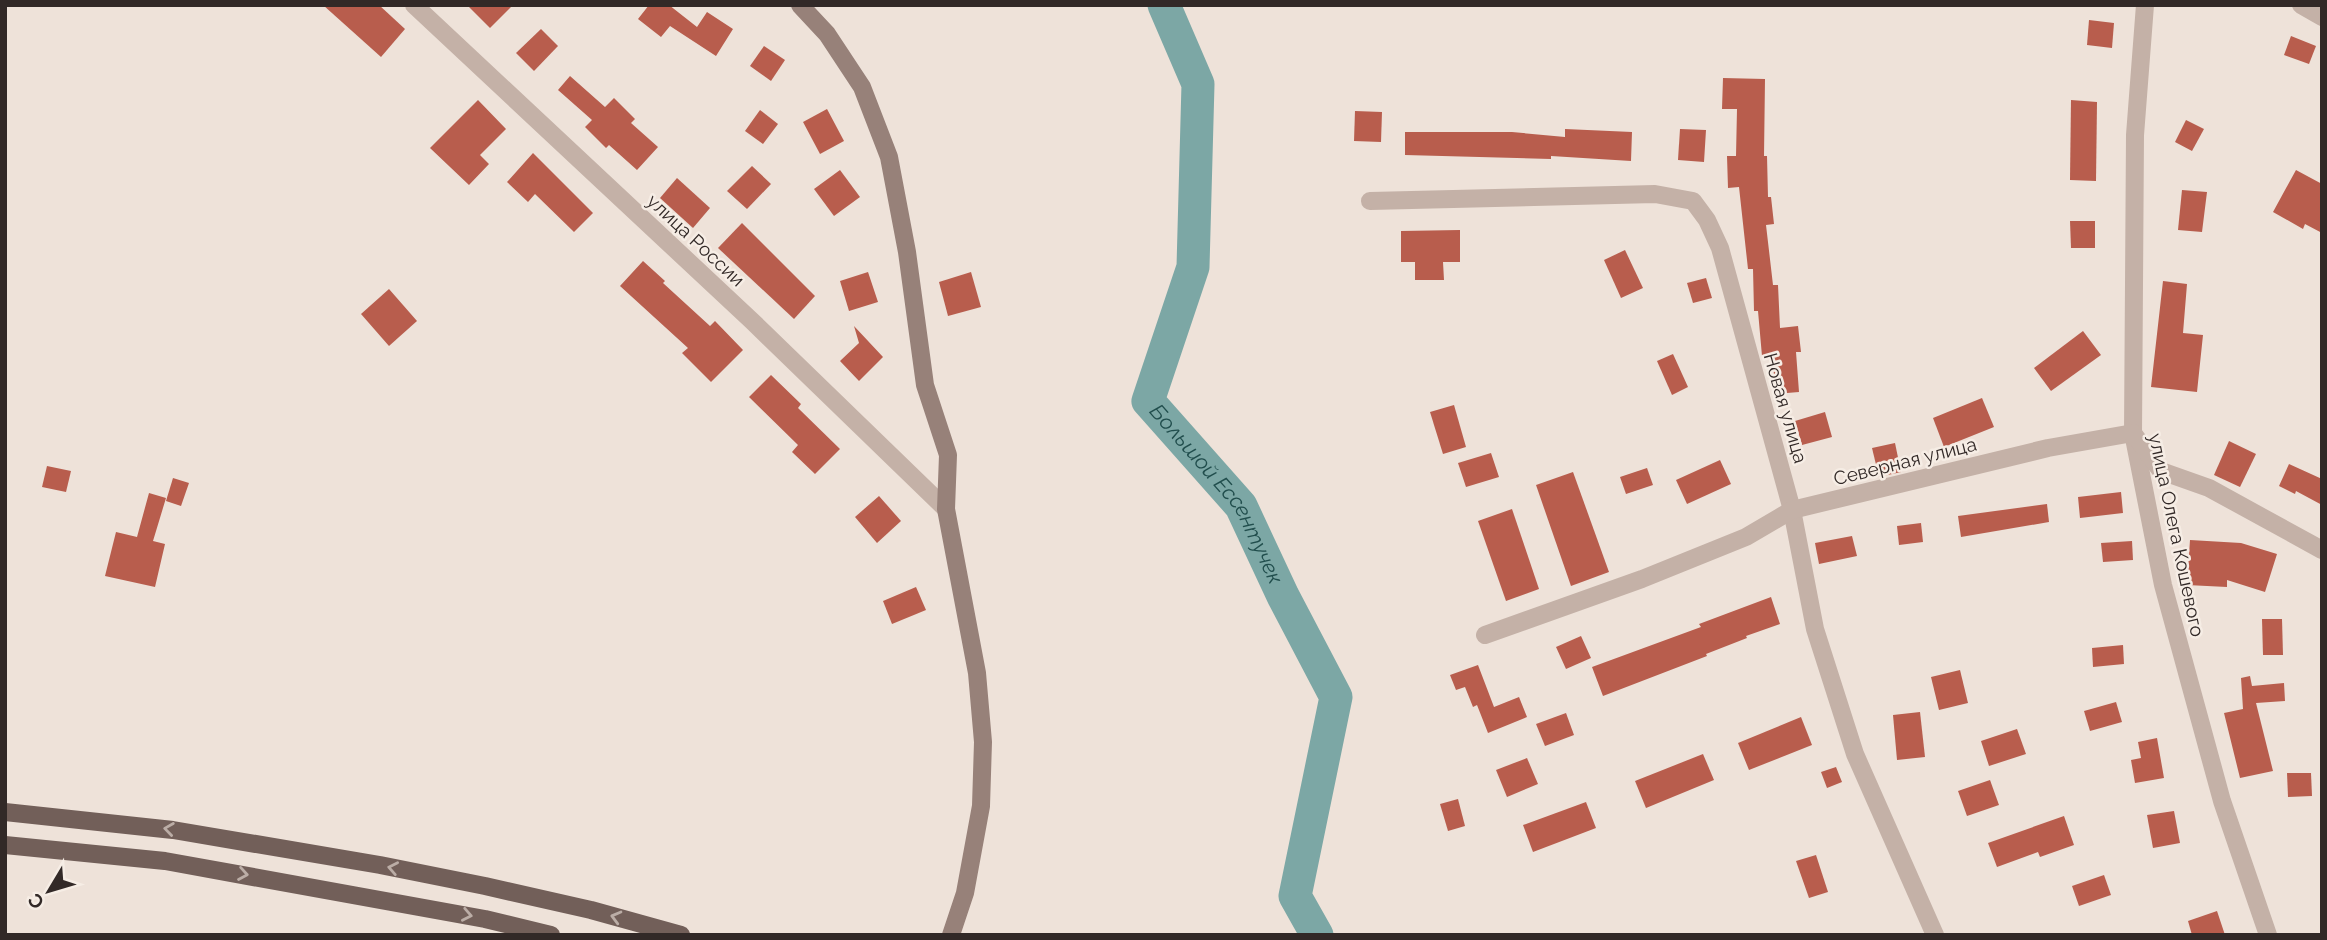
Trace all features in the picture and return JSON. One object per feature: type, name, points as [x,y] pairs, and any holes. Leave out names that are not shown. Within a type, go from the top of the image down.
[{"type":"main road","points":[[5,812],[173,830],[380,865],[591,910],[681,935]]},
{"type":"main road","points":[[5,845],[165,861],[485,919],[551,935]]},
{"type":"street","name":"улица России","points":[[414,5],[752,321],[946,509]]},
{"type":"street","points":[[800,5],[827,34],[862,87],[889,157],[907,252],[925,385],[948,455],[946,509],[977,673],[983,743],[981,806],[965,893],[951,935]]},
{"type":"street","name":"улица Олега Кошевого","points":[[2145,5],[2135,135],[2133,433],[2163,585],[2222,801],[2268,935]]},
{"type":"street","points":[[2301,5],[2322,17]]},
{"type":"street","name":"Новая улица","points":[[1370,201],[1655,194],[1693,201],[1707,220],[1720,248],[1792,510],[1815,629],[1855,754],[1935,935]]},
{"type":"street","points":[[2133,433],[2161,471],[2208,488],[2322,550]]},
{"type":"street","name":"Северная улица","points":[[1485,635],[1642,579],[1746,537],[1792,510],[2048,448],[2133,433]]},
{"type":"building","points":[[323,5],[379,5],[405,29],[381,57]]},
{"type":"building","points":[[467,5],[513,5],[490,28]]},
{"type":"building","points":[[649,5],[669,5],[697,27],[707,12],[733,29],[716,56],[670,26],[661,37],[638,19]]},
{"type":"building","points":[[2089,20],[2114,23],[2112,48],[2087,45]]},
{"type":"building","points":[[541,29],[558,46],[534,71],[516,53]]},
{"type":"building","points":[[2291,36],[2316,46],[2309,64],[2284,55]]},
{"type":"building","points":[[764,46],[785,60],[771,81],[750,66]]},
{"type":"building","points":[[570,76],[605,107],[614,98],[635,119],[631,123],[658,147],[637,170],[609,145],[606,148],[585,127],[592,120],[558,90]]},
{"type":"building","points":[[1723,78],[1765,79],[1764,156],[1767,156],[1768,197],[1771,197],[1774,224],[1766,225],[1773,285],[1778,285],[1780,328],[1798,326],[1801,352],[1796,352],[1799,392],[1776,394],[1772,355],[1762,356],[1758,311],[1754,311],[1753,269],[1748,269],[1739,187],[1728,188],[1727,156],[1736,156],[1737,109],[1722,109]]},
{"type":"building","points":[[478,100],[506,129],[480,155],[489,164],[469,185],[430,148]]},
{"type":"building","points":[[2071,100],[2097,102],[2096,181],[2070,180]]},
{"type":"building","points":[[827,109],[844,141],[820,154],[803,122]]},
{"type":"building","points":[[760,110],[778,124],[763,144],[745,131]]},
{"type":"building","points":[[1355,111],[1382,112],[1381,142],[1354,141]]},
{"type":"building","points":[[2186,120],[2204,129],[2192,151],[2175,142]]},
{"type":"building","points":[[1565,129],[1632,132],[1631,161],[1551,156],[1551,159],[1405,155],[1405,132],[1512,132],[1565,137]]},
{"type":"building","points":[[1680,129],[1706,130],[1704,162],[1678,160]]},
{"type":"building","points":[[533,153],[593,213],[574,232],[535,194],[528,202],[507,182]]},
{"type":"building","points":[[752,166],[771,184],[747,209],[727,191]]},
{"type":"building","points":[[840,170],[860,197],[834,216],[814,189]]},
{"type":"building","points":[[2296,170],[2322,184],[2322,233],[2305,224],[2303,229],[2273,212]]},
{"type":"building","points":[[677,178],[710,208],[693,228],[660,198]]},
{"type":"building","points":[[2182,190],[2207,192],[2202,232],[2178,230]]},
{"type":"building","points":[[2070,221],[2095,221],[2095,248],[2071,248]]},
{"type":"building","points":[[742,223],[815,296],[794,319],[718,248]]},
{"type":"building","points":[[1460,230],[1460,262],[1443,262],[1444,280],[1415,280],[1415,262],[1401,262],[1401,231]]},
{"type":"building","points":[[1625,250],[1643,288],[1621,298],[1604,260]]},
{"type":"building","points":[[643,261],[710,326],[715,321],[743,350],[711,382],[682,353],[688,348],[620,286]]},
{"type":"building","points":[[868,272],[878,302],[849,311],[840,281]]},
{"type":"building","points":[[971,272],[981,307],[948,316],[939,282]]},
{"type":"building","points":[[1706,278],[1712,298],[1693,303],[1687,283]]},
{"type":"building","points":[[2163,281],[2187,284],[2183,333],[2203,335],[2197,392],[2151,387]]},
{"type":"building","points":[[389,289],[417,321],[389,346],[361,314]]},
{"type":"building","points":[[854,326],[883,357],[859,381],[840,361],[859,343]]},
{"type":"building","points":[[2083,331],[2101,355],[2051,391],[2034,368]]},
{"type":"building","points":[[1673,354],[1688,387],[1672,395],[1657,361]]},
{"type":"building","points":[[771,375],[801,404],[798,408],[840,449],[815,474],[792,452],[798,445],[749,397]]},
{"type":"building","points":[[1982,398],[1994,427],[1944,447],[1933,418]]},
{"type":"building","points":[[1454,405],[1466,447],[1443,454],[1430,412]]},
{"type":"building","points":[[1825,412],[1832,437],[1802,445],[1795,421]]},
{"type":"building","points":[[2229,441],[2256,454],[2240,487],[2214,475]]},
{"type":"building","points":[[1895,443],[1901,472],[1879,477],[1872,448]]},
{"type":"building","points":[[1491,453],[1499,477],[1466,487],[1458,463]]},
{"type":"building","points":[[1720,460],[1731,484],[1687,504],[1676,480]]},
{"type":"building","points":[[2289,464],[2322,479],[2322,505],[2296,491],[2295,494],[2279,486]]},
{"type":"building","points":[[47,466],[71,471],[66,492],[42,487]]},
{"type":"building","points":[[1647,468],[1653,485],[1626,494],[1620,477]]},
{"type":"building","points":[[1573,472],[1609,572],[1571,586],[1536,485]]},
{"type":"building","points":[[173,478],[189,483],[181,506],[166,501]]},
{"type":"building","points":[[2121,492],[2123,513],[2080,518],[2078,497]]},
{"type":"building","points":[[149,493],[166,498],[153,541],[165,544],[155,587],[105,576],[116,532],[137,537]]},
{"type":"building","points":[[879,496],[901,521],[877,543],[855,517]]},
{"type":"building","points":[[2047,504],[2049,522],[1961,537],[1958,516]]},
{"type":"building","points":[[1512,509],[1539,589],[1506,601],[1478,521]]},
{"type":"building","points":[[1921,523],[1923,542],[1899,545],[1897,526]]},
{"type":"building","points":[[1852,536],[1857,556],[1819,564],[1815,543]]},
{"type":"building","points":[[2190,540],[2241,543],[2277,554],[2265,592],[2227,580],[2227,587],[2187,585]]},
{"type":"building","points":[[2132,541],[2133,560],[2103,562],[2101,543]]},
{"type":"building","points":[[916,587],[926,610],[892,624],[883,601]]},
{"type":"building","points":[[1771,597],[1780,624],[1746,636],[1747,638],[1706,654],[1707,656],[1603,696],[1592,667],[1701,627],[1699,624]]},
{"type":"building","points":[[2262,619],[2282,619],[2283,655],[2263,655]]},
{"type":"building","points":[[1581,636],[1591,658],[1566,669],[1556,647]]},
{"type":"building","points":[[2123,645],[2124,664],[2093,667],[2092,648]]},
{"type":"building","points":[[1478,665],[1494,707],[1519,697],[1527,717],[1488,733],[1477,705],[1473,707],[1465,687],[1456,690],[1450,675]]},
{"type":"building","points":[[1960,670],[1968,703],[1939,710],[1931,677]]},
{"type":"building","points":[[2250,676],[2252,686],[2284,683],[2285,701],[2256,703],[2273,771],[2240,778],[2224,713],[2243,709],[2241,678]]},
{"type":"building","points":[[2116,702],[2122,722],[2090,731],[2084,711]]},
{"type":"building","points":[[1920,712],[1925,757],[1897,760],[1893,715]]},
{"type":"building","points":[[1566,713],[1574,735],[1545,746],[1536,724]]},
{"type":"building","points":[[1801,717],[1812,745],[1749,770],[1738,743]]},
{"type":"building","points":[[2017,729],[2026,754],[1989,766],[1981,741]]},
{"type":"building","points":[[2157,738],[2164,778],[2135,783],[2131,760],[2141,758],[2138,742]]},
{"type":"building","points":[[1703,754],[1714,780],[1646,808],[1635,781]]},
{"type":"building","points":[[1527,758],[1538,784],[1507,797],[1496,770]]},
{"type":"building","points":[[1836,767],[1842,782],[1827,788],[1821,772]]},
{"type":"building","points":[[2287,773],[2311,773],[2312,796],[2288,797]]},
{"type":"building","points":[[1990,780],[1999,805],[1967,816],[1958,791]]},
{"type":"building","points":[[1458,799],[1465,826],[1448,831],[1440,804]]},
{"type":"building","points":[[1586,802],[1596,828],[1533,852],[1523,825]]},
{"type":"building","points":[[2174,811],[2180,843],[2153,848],[2147,815]]},
{"type":"building","points":[[2064,816],[2074,845],[2040,857],[2038,852],[1997,867],[1988,843]]},
{"type":"building","points":[[1816,855],[1828,892],[1809,898],[1796,861]]},
{"type":"building","points":[[2104,875],[2111,895],[2079,906],[2072,886]]},
{"type":"building","points":[[2217,911],[2225,935],[2192,935],[2188,921]]},
{"type":"waterway","name":"Большой Ессентучек","points":[[1164,5],[1198,84],[1193,267],[1148,401],[1241,506],[1283,596],[1336,697],[1295,896],[1317,935]]}]
